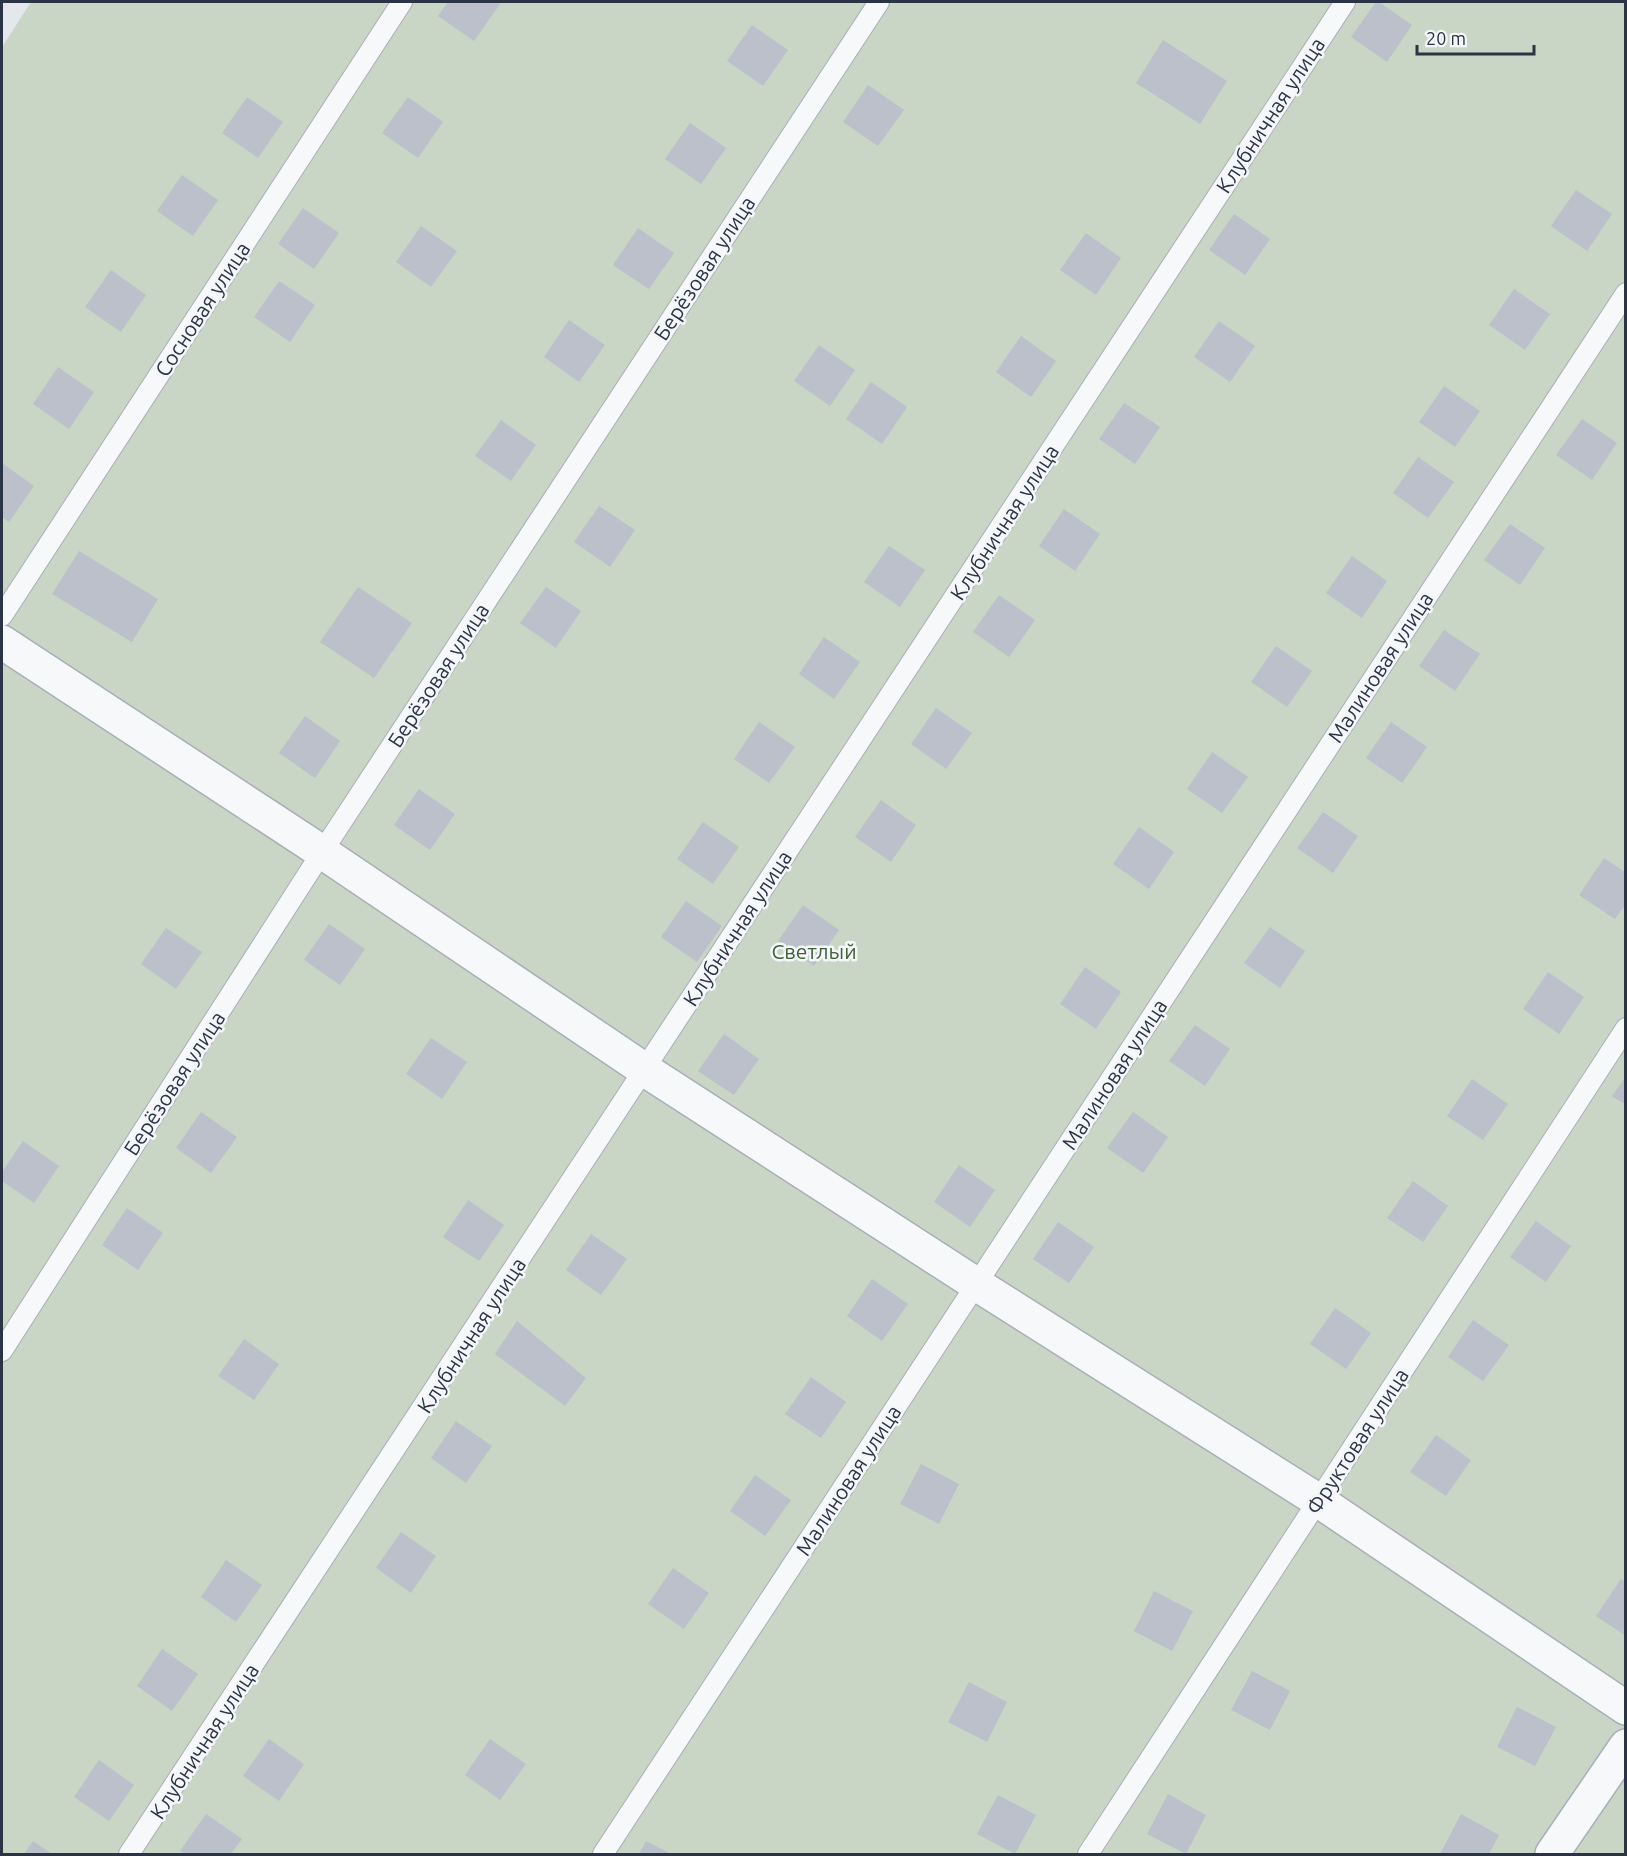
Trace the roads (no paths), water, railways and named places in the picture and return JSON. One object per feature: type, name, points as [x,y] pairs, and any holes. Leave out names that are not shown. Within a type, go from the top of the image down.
[{"type":"street","points":[[2,642],[322,852],[645,1070],[976,1284],[1319,1500],[1626,1708]]},
{"type":"street","points":[[1552,1854],[1626,1746]]},
{"type":"lane","name":"Сосновая улица","points":[[2,616],[402,2]]},
{"type":"lane","name":"Берёзовая улица","points":[[2,1351],[322,852],[879,2]]},
{"type":"lane","name":"Клубничная улица","points":[[129,1854],[1345,2]]},
{"type":"lane","name":"Малиновая улица","points":[[603,1854],[1626,293]]},
{"type":"lane","name":"Фруктовая улица","points":[[1088,1854],[1626,1028]]},
{"type":"park label","name":"Светлый","points":[[814,951]]}]
